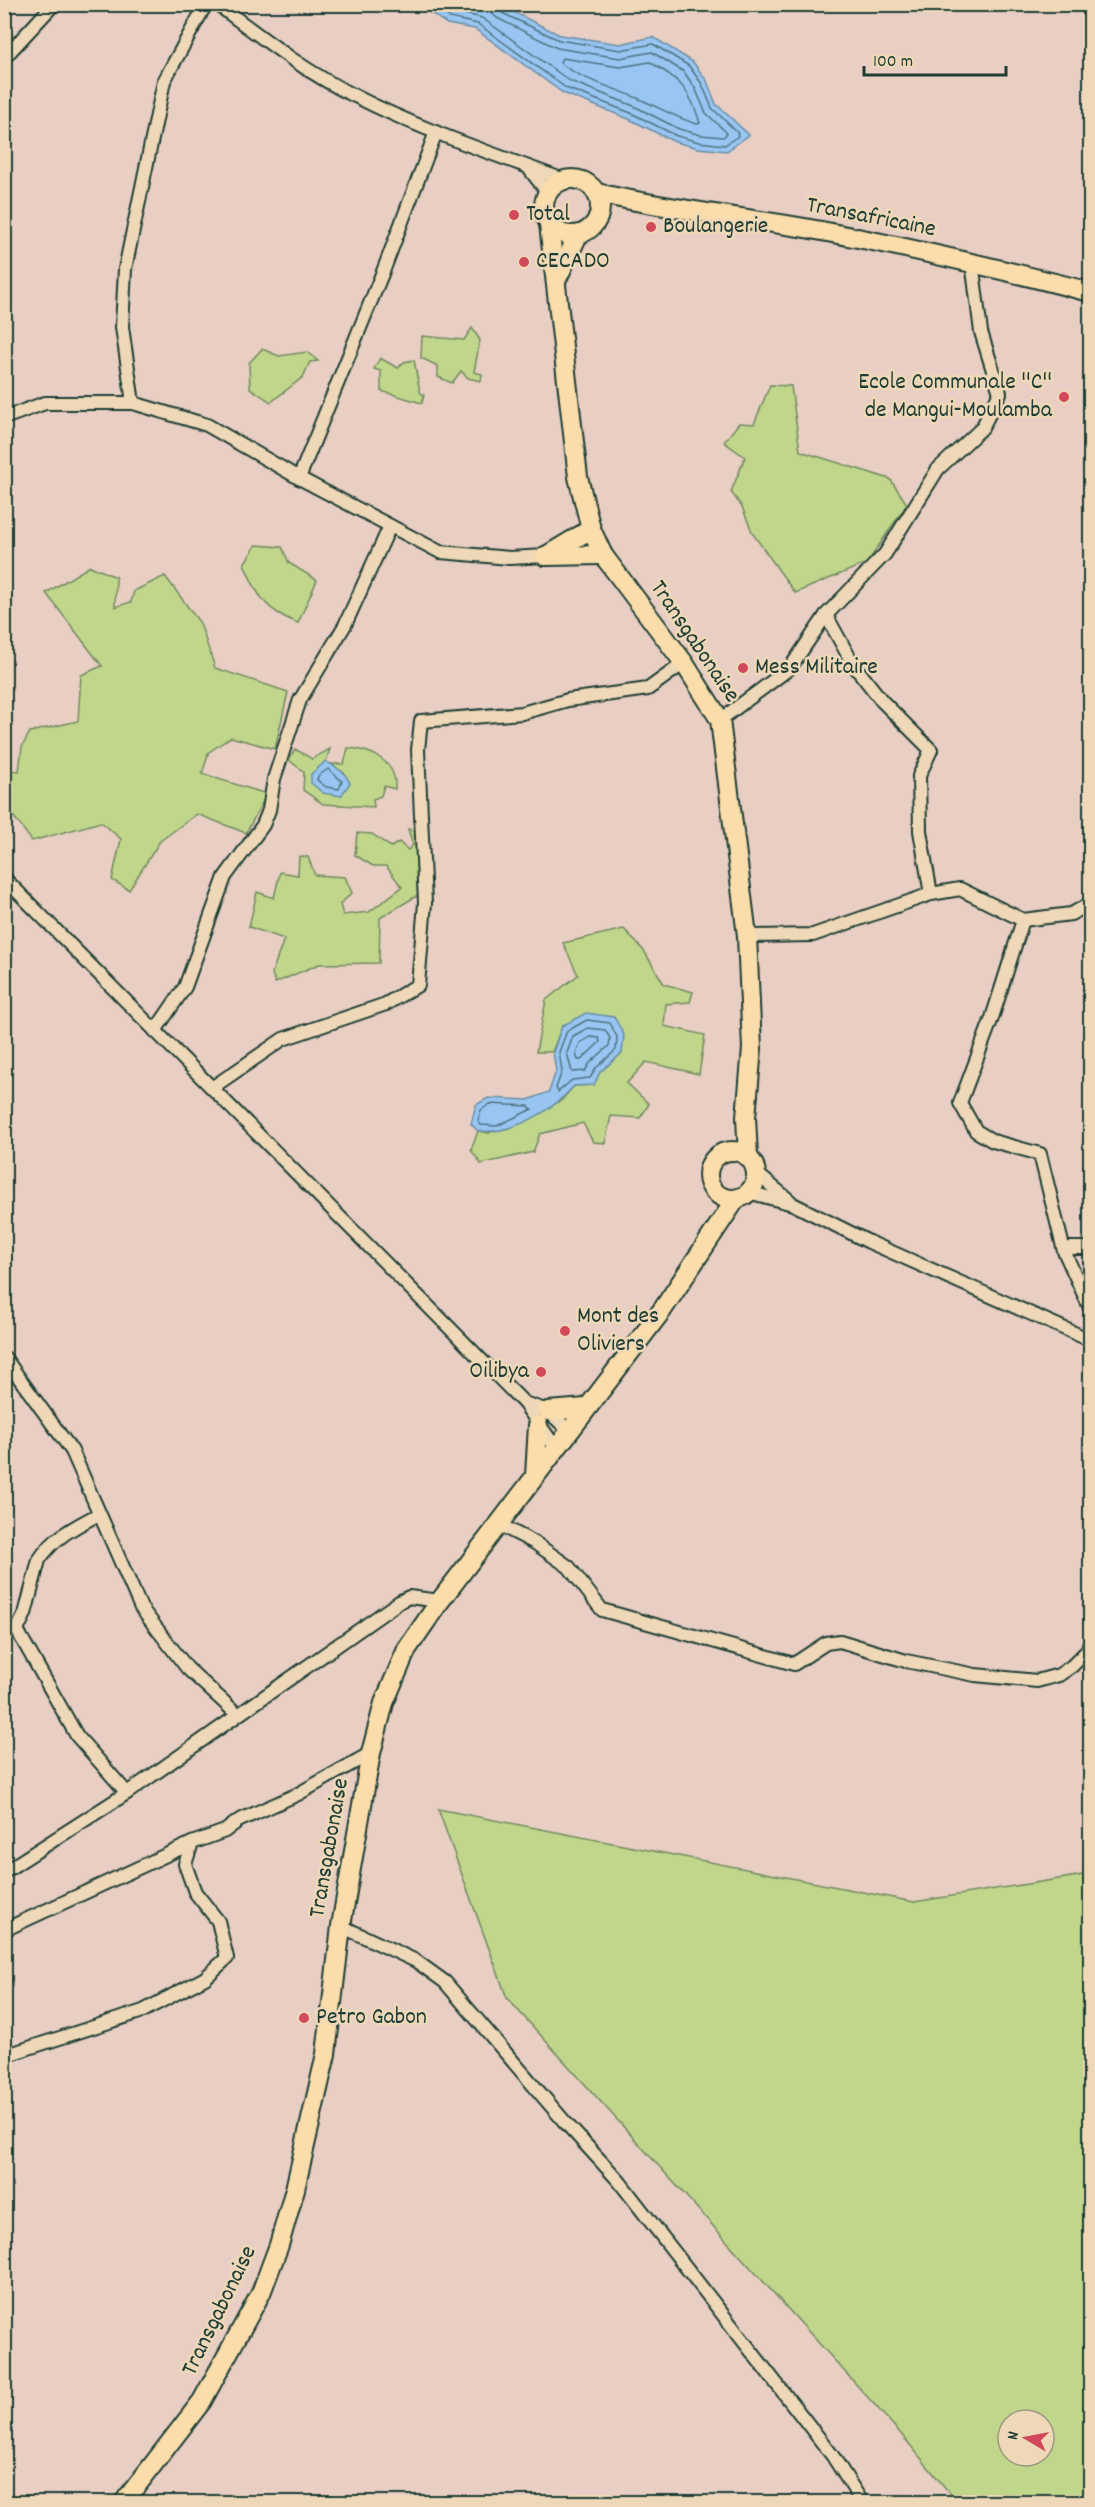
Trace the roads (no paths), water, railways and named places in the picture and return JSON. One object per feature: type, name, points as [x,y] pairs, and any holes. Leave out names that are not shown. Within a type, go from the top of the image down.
[{"type":"highway","points":[[577,179],[588,184],[597,194],[600,204],[595,224],[578,235],[567,235],[557,231],[549,224],[544,209],[548,193],[564,180],[577,179]]},
{"type":"highway","name":"Transafricaine","points":[[597,194],[640,203],[805,228],[972,262],[1090,292]]},
{"type":"highway","points":[[599,215],[640,203]]},
{"type":"highway","name":"Transgabonaise","points":[[549,224],[578,477],[591,529],[603,555],[684,663],[720,720],[747,936],[752,1048],[746,1117],[752,1165]]},
{"type":"highway","points":[[556,279],[578,235]]},
{"type":"highway","points":[[545,556],[591,529]]},
{"type":"highway","points":[[545,556],[603,555]]},
{"type":"highway","name":"Transgabonaise","points":[[729,1150],[746,1117]]},
{"type":"highway","points":[[729,1150],[736,1151],[752,1165],[756,1180],[742,1196],[721,1197],[709,1183],[708,1172],[711,1162],[719,1154],[729,1150]]},
{"type":"highway","name":"Transgabonaise","points":[[698,1253],[712,1215],[715,1192]]},
{"type":"highway","name":"Transgabonaise","points":[[124,2502],[202,2401],[261,2293],[279,2245],[295,2189],[326,2054],[340,1926],[371,1753],[384,1703],[407,1649],[440,1600],[500,1525],[586,1408],[663,1309],[698,1253],[742,1196]]},
{"type":"highway","points":[[535,1476],[543,1418],[586,1408]]},
{"type":"street","points":[[4,58],[54,4]]},
{"type":"street","points":[[133,403],[122,327],[125,269],[164,81],[206,4]]},
{"type":"street","points":[[217,4],[286,55],[354,96],[436,132],[564,180]]},
{"type":"street","points":[[299,478],[384,269],[436,132]]},
{"type":"street","points":[[527,166],[548,193]]},
{"type":"street","points":[[720,720],[790,668],[826,615],[885,554],[938,469],[982,428],[1000,393],[981,332],[972,262]]},
{"type":"street","points":[[4,418],[45,403],[133,403],[207,424],[299,478],[440,552],[510,558],[545,556]]},
{"type":"street","points":[[155,1031],[185,987],[225,877],[263,825],[269,810],[274,779],[300,700],[345,625],[390,526]]},
{"type":"street","points":[[826,615],[853,664],[882,701],[931,750],[919,776],[920,831],[931,894]]},
{"type":"street","points":[[213,1086],[282,1039],[386,1004],[418,985],[425,903],[418,750],[421,721],[522,713],[568,700],[648,689],[684,663]]},
{"type":"street","points":[[4,878],[155,1031],[213,1086],[524,1402],[543,1418],[569,1431]]},
{"type":"street","points":[[747,936],[813,935],[931,894],[960,889],[1023,920],[1071,914],[1090,904]]},
{"type":"street","points":[[1023,920],[992,1018],[960,1103],[976,1131],[993,1141],[1040,1154],[1064,1251],[1090,1308]]},
{"type":"street","points":[[752,1165],[793,1204],[869,1242],[1090,1340]]},
{"type":"street","points":[[742,1196],[793,1204]]},
{"type":"street","points":[[1064,1251],[1070,1248],[1090,1248]]},
{"type":"street","points":[[4,1357],[72,1450],[141,1608],[187,1668],[237,1714]]},
{"type":"street","points":[[543,1418],[556,1448]]},
{"type":"street","points":[[99,1514],[64,1532],[43,1554],[39,1560],[25,1614],[17,1630],[77,1736],[127,1792]]},
{"type":"street","points":[[500,1525],[535,1543],[569,1567],[602,1610],[794,1664],[826,1643],[840,1641],[906,1661],[975,1675],[1037,1681],[1059,1675],[1072,1666],[1087,1651],[1090,1642]]},
{"type":"street","points":[[4,1872],[127,1792],[399,1602],[409,1597],[440,1600]]},
{"type":"street","points":[[4,1930],[192,1843],[225,1831],[238,1821],[298,1794],[371,1753]]},
{"type":"street","points":[[6,2051],[143,2011],[205,1978],[227,1958],[218,1921],[195,1892],[185,1864],[192,1843]]},
{"type":"street","points":[[340,1926],[417,1961],[445,1982],[564,2121],[620,2181],[832,2455],[862,2502]]},
{"type":"water","points":[[424,5],[499,5],[560,35],[620,44],[653,37],[693,62],[707,81],[716,104],[749,135],[727,151],[698,148],[675,142],[629,119],[563,93],[475,29],[447,24],[429,12]]},
{"type":"water","points":[[326,761],[344,773],[350,783],[341,796],[323,793],[311,783],[311,774]]},
{"type":"water","points":[[586,1013],[614,1017],[624,1035],[622,1053],[600,1072],[594,1085],[574,1086],[543,1112],[518,1125],[491,1131],[478,1131],[471,1124],[476,1105],[488,1098],[528,1100],[549,1092],[556,1071],[553,1052],[562,1026]]},
{"type":"place","name":"Total","points":[[514,215]]},
{"type":"place","name":"Boulangerie","points":[[651,227]]},
{"type":"place","name":"CECADO","points":[[524,262]]},
{"type":"place","name":"Ecole Communale ''C'' de Mangui-Moulamba","points":[[1064,397]]},
{"type":"place","name":"Mess Militaire","points":[[743,668]]},
{"type":"place","name":"Mont des Oliviers","points":[[565,1331]]},
{"type":"place","name":"Oilibya","points":[[541,1372]]},
{"type":"place","name":"Petro Gabon","points":[[304,2018]]}]
